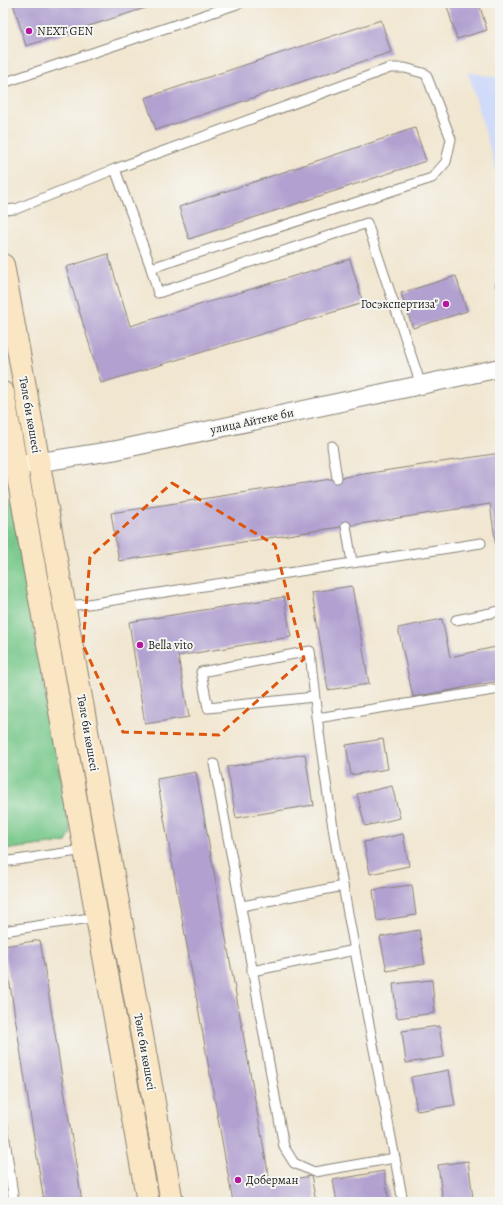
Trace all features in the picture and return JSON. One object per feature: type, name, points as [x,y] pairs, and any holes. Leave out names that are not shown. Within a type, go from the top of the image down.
[{"type":"main road","name":"Төле би көшесі","points":[[3,265],[172,1202]]},
{"type":"main road","name":"Төле би көшесі","points":[[3,393],[9,467],[85,850],[148,1202]]},
{"type":"street","name":"улица Айтеке би","points":[[9,467],[117,450],[500,368]]},
{"type":"lane","points":[[3,83],[240,3]]},
{"type":"lane","points":[[3,210],[16,209],[115,169],[390,68],[405,68],[426,74],[451,139],[446,162],[432,178],[151,268]]},
{"type":"lane","points":[[115,169],[151,268],[158,293],[367,223],[421,385]]},
{"type":"lane","points":[[332,446],[337,478]]},
{"type":"lane","points":[[346,526],[352,562]]},
{"type":"lane","points":[[64,606],[88,604],[481,542]]},
{"type":"lane","points":[[456,620],[500,611]]},
{"type":"lane","points":[[314,697],[208,708],[201,672],[310,651],[314,697],[343,886],[404,1202]]},
{"type":"lane","points":[[317,718],[500,689]]},
{"type":"lane","points":[[214,764],[242,906],[252,971],[284,1147],[294,1163],[314,1172],[395,1158]]},
{"type":"lane","points":[[3,862],[85,850]]},
{"type":"lane","points":[[242,906],[343,886]]},
{"type":"lane","points":[[3,931],[97,917]]},
{"type":"lane","points":[[252,971],[355,950]]},
{"type":"lane","points":[[3,1126],[14,1202]]},
{"type":"highlighted area","points":[[172,483],[275,545],[304,659],[219,735],[123,732],[83,645],[90,557]]},
{"type":"shaded area","points":[[468,72],[500,78],[500,184]]},
{"type":"green space","points":[[3,495],[11,503],[71,833],[66,842],[3,850]]},
{"type":"building","points":[[13,3],[48,4],[161,3],[26,46]]},
{"type":"building","points":[[446,3],[479,3],[487,30],[457,39]]},
{"type":"building","points":[[381,20],[391,52],[156,130],[145,98]]},
{"type":"building","points":[[415,128],[426,161],[189,239],[179,207]]},
{"type":"building","points":[[108,254],[130,326],[350,259],[363,303],[101,383],[66,267]]},
{"type":"building","points":[[456,276],[467,311],[413,328],[401,293]]},
{"type":"building","points":[[500,283],[500,297],[495,285]]},
{"type":"building","points":[[500,453],[500,546],[496,546],[490,504],[119,561],[111,513]]},
{"type":"building","points":[[352,586],[369,684],[328,690],[312,592]]},
{"type":"building","points":[[284,597],[291,637],[178,656],[189,717],[145,724],[129,622]]},
{"type":"building","points":[[442,619],[450,657],[500,646],[500,681],[413,697],[398,628]]},
{"type":"building","points":[[383,739],[388,769],[351,775],[346,745]]},
{"type":"building","points":[[305,754],[313,805],[236,818],[227,767]]},
{"type":"building","points":[[196,772],[270,1183],[311,1176],[316,1202],[233,1202],[157,779]]},
{"type":"building","points":[[392,786],[400,818],[365,826],[357,794]]},
{"type":"building","points":[[403,834],[409,866],[370,874],[364,842]]},
{"type":"building","points":[[412,885],[416,915],[377,921],[373,890]]},
{"type":"building","points":[[419,930],[425,964],[387,971],[380,937]]},
{"type":"building","points":[[40,940],[82,1202],[44,1202],[4,946]]},
{"type":"building","points":[[432,980],[435,1013],[397,1018],[393,984]]},
{"type":"building","points":[[439,1026],[444,1057],[406,1063],[402,1031]]},
{"type":"building","points":[[449,1070],[455,1105],[417,1111],[411,1077]]},
{"type":"building","points":[[468,1161],[473,1198],[443,1202],[438,1165]]},
{"type":"building","points":[[384,1171],[389,1202],[337,1202],[333,1180]]},
{"type":"place","name":"NEXT GEN","points":[[29,31]]},
{"type":"place","name":"Госэкспертиза\"","points":[[446,304]]},
{"type":"place","name":"Bella vito","points":[[140,645]]},
{"type":"place","name":"Доберман","points":[[238,1180]]}]
